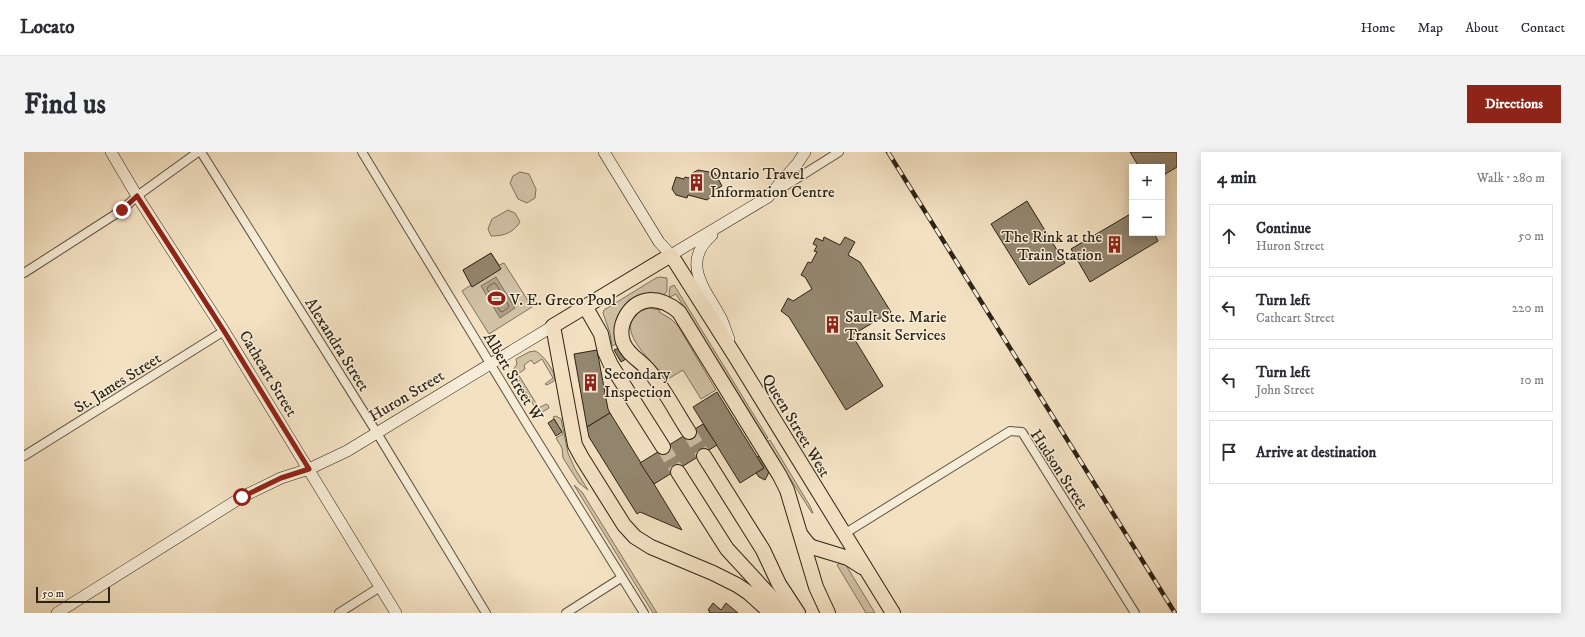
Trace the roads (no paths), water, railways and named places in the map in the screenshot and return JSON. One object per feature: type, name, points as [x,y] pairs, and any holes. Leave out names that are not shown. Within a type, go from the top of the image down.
[{"type":"highway","name":"Huron Street","points":[[552,326],[671,255]]},
{"type":"highway","name":"Queen Street West","points":[[671,255],[736,356],[893,613]]},
{"type":"highway","points":[[689,432],[650,371],[632,356],[623,343],[621,328],[623,321],[631,309],[644,301],[650,300],[664,302],[674,308],[684,318],[772,461],[787,490],[816,587],[828,613]]},
{"type":"highway","points":[[585,306],[601,334],[611,365],[663,448]]},
{"type":"highway","points":[[552,326],[575,445],[624,525],[634,537],[651,547],[713,573],[737,585],[749,593],[771,613]]},
{"type":"highway","points":[[704,456],[763,550],[779,584],[798,613]]},
{"type":"highway","points":[[678,472],[727,549],[786,613]]},
{"type":"highway","points":[[798,529],[805,541],[812,547],[848,558],[859,564],[869,575]]},
{"type":"main road","name":"Cathcart Street","points":[[111,152],[137,196],[224,331],[396,613]]},
{"type":"main road","points":[[604,152],[659,242],[671,255]]},
{"type":"main road","name":"Huron Street","points":[[671,255],[768,197],[797,164],[805,152]]},
{"type":"main road","points":[[731,219],[702,245],[697,258],[696,268],[702,286],[722,319],[736,356]]},
{"type":"main road","name":"Huron Street","points":[[56,613],[242,497],[281,478],[309,469],[347,451],[552,326]]},
{"type":"street","points":[[24,273],[122,210],[137,196],[198,152]]},
{"type":"street","name":"Alexandra Street","points":[[201,152],[377,433],[486,613]]},
{"type":"street","name":"Albert Street W","points":[[362,152],[490,364],[644,613]]},
{"type":"street","name":"Huron Street","points":[[768,197],[839,152]]},
{"type":"street","name":"St. James Street","points":[[24,456],[224,331]]},
{"type":"street","name":"Hudson Street","points":[[844,534],[1010,431],[1022,432],[1135,613]]},
{"type":"street","points":[[566,613],[621,578]]},
{"type":"street","points":[[339,613],[380,587]]},
{"type":"water","points":[[496,277],[515,308],[500,318],[481,286]]},
{"type":"tunnel","points":[[689,432],[704,456]]},
{"type":"tunnel","points":[[663,447],[678,472]]},
{"type":"railway","points":[[888,152],[1175,613]]},
{"type":"place","name":"Ontario Travel Information Centre","points":[[697,182]]},
{"type":"place","name":"The Rink at the Train Station","points":[[1115,245]]},
{"type":"place","name":"V. E. Greco Pool","points":[[497,299]]},
{"type":"place","name":"Sault Ste. Marie Transit Services","points":[[832,325]]},
{"type":"place","name":"Secondary Inspection","points":[[591,382]]}]
